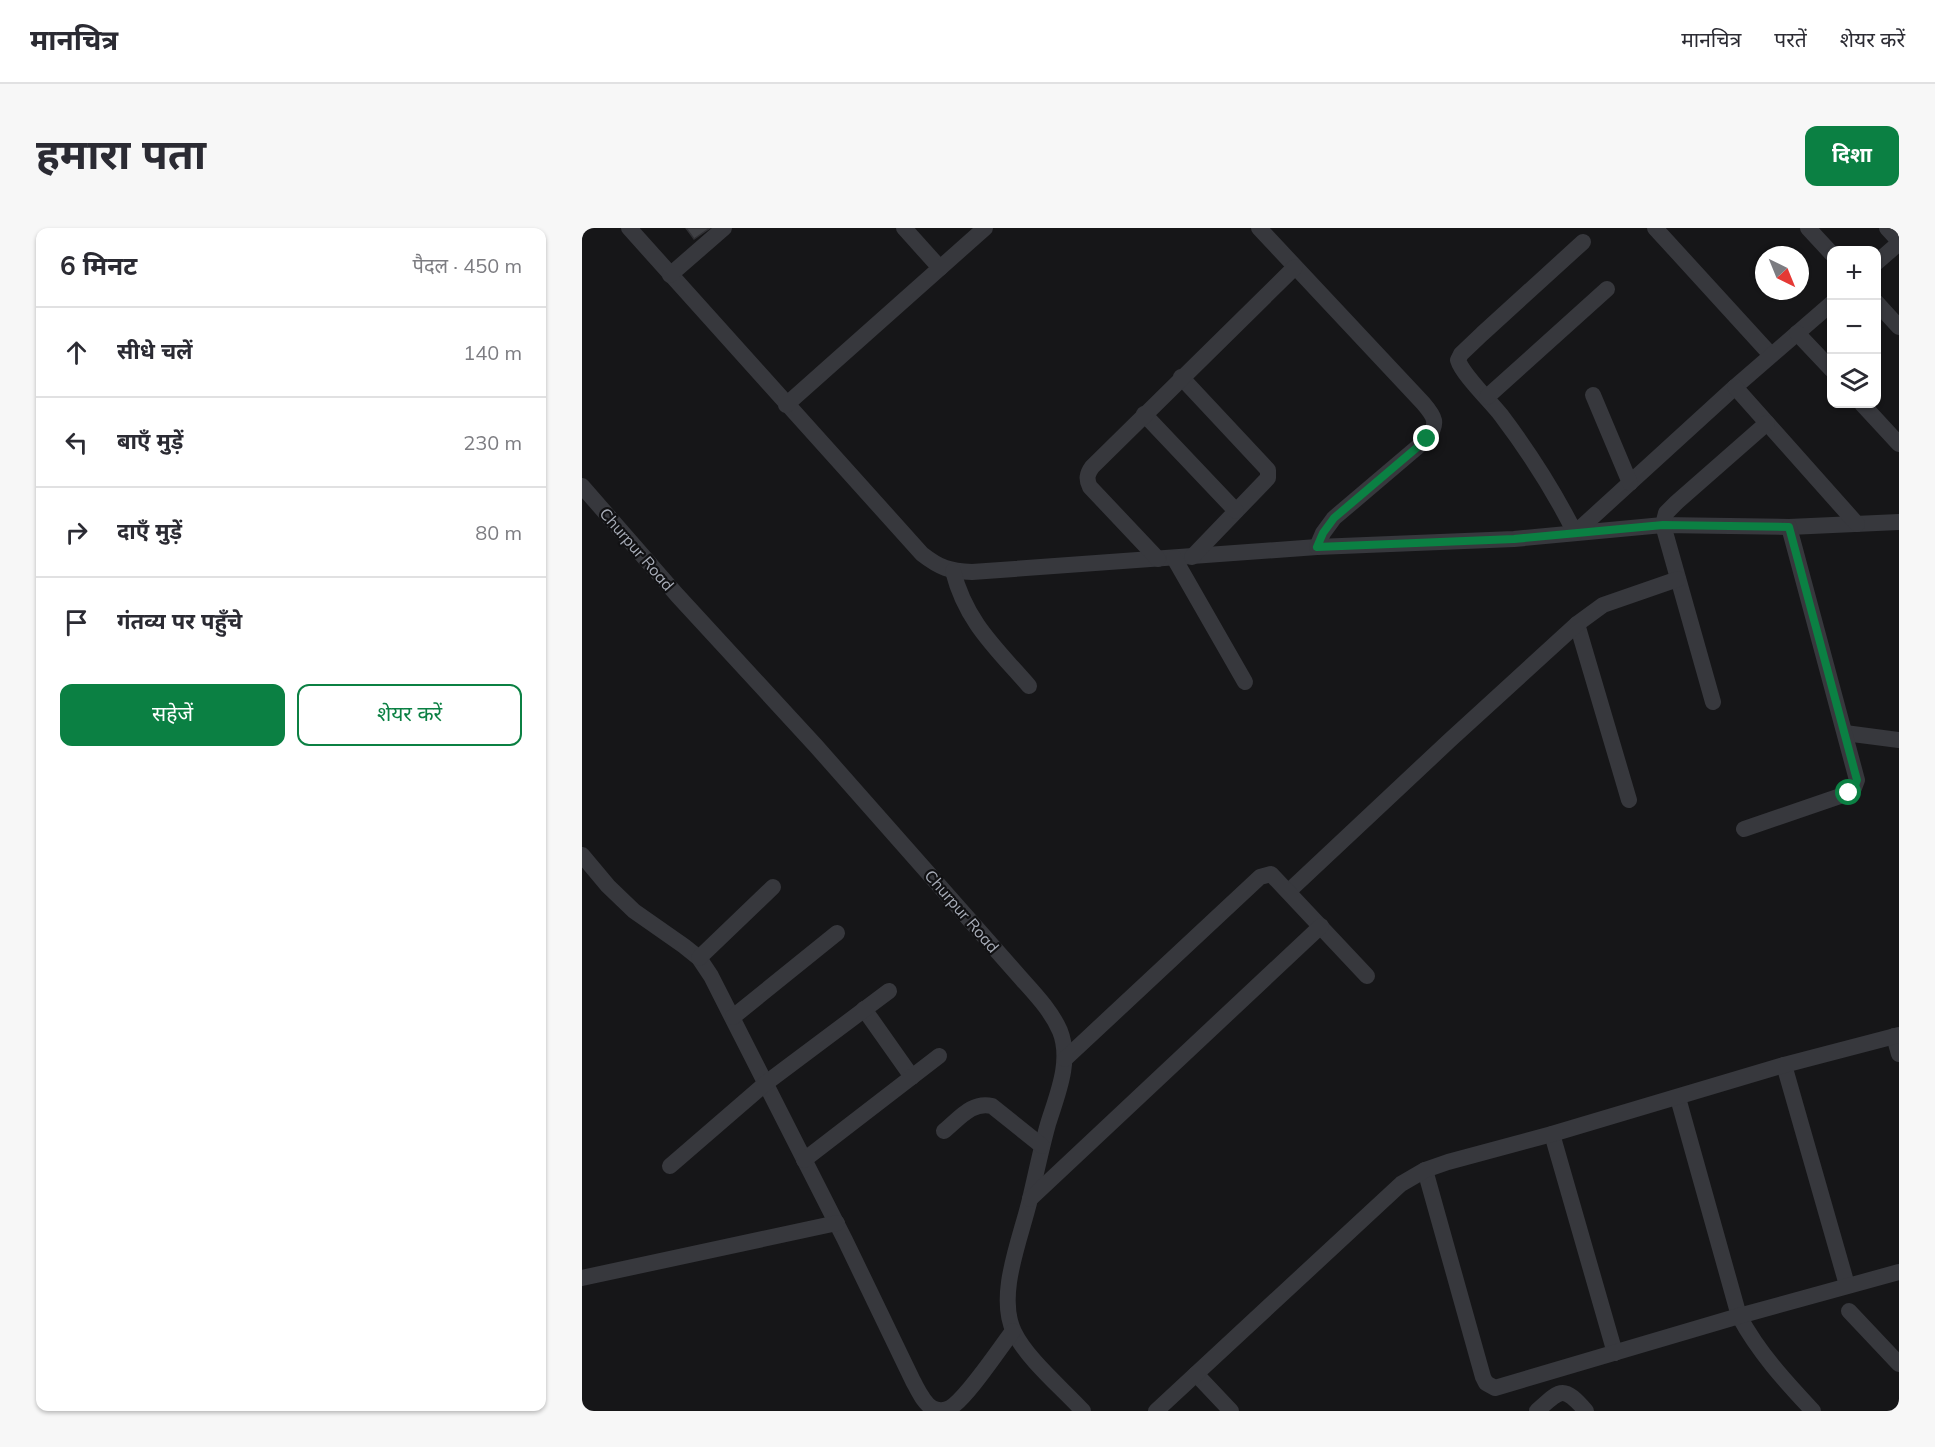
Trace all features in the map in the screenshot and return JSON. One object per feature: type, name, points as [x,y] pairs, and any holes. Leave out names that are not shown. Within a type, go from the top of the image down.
[{"type":"street","points":[[629,228],[922,554],[937,566],[953,571],[972,572],[1317,547],[1514,539],[1663,525],[1789,527],[1899,522]]},
{"type":"street","points":[[670,275],[724,228]]},
{"type":"street","points":[[904,228],[940,268]]},
{"type":"street","points":[[786,405],[985,228]]},
{"type":"street","points":[[1259,228],[1427,408],[1435,421],[1433,430],[1427,439],[1334,518],[1323,533],[1317,547]]},
{"type":"street","points":[[1654,228],[1771,355]]},
{"type":"street","points":[[1808,228],[1827,249]]},
{"type":"street","points":[[1881,258],[1899,242],[1887,228]]},
{"type":"street","points":[[1575,533],[1538,467],[1487,397],[1460,368],[1458,360],[1461,354],[1583,242]]},
{"type":"street","points":[[1245,682],[1166,559],[1090,487],[1087,480],[1092,467],[1295,267]]},
{"type":"street","points":[[1487,397],[1607,289]]},
{"type":"street","points":[[1575,533],[1771,355],[1827,307]]},
{"type":"street","points":[[1881,307],[1899,327]]},
{"type":"street","points":[[1797,333],[1827,365]]},
{"type":"street","points":[[1182,377],[1268,470],[1268,477],[1192,557]]},
{"type":"street","points":[[1736,387],[1857,524]]},
{"type":"street","points":[[1593,395],[1630,483]]},
{"type":"street","points":[[1866,408],[1899,444]]},
{"type":"street","points":[[1144,414],[1236,511]]},
{"type":"street","points":[[1713,702],[1663,525],[1666,513],[1677,502],[1767,423]]},
{"type":"street","name":"Churpur Road","points":[[582,486],[677,595],[816,746],[1046,1008],[1060,1032],[1065,1059],[1062,1078],[1042,1146],[1010,1278],[1008,1307],[1013,1331],[1025,1351],[1083,1411]]},
{"type":"street","points":[[1744,829],[1849,793],[1857,780],[1789,527]]},
{"type":"street","points":[[953,571],[965,607],[977,626],[1029,686]]},
{"type":"street","points":[[1289,891],[1577,624],[1603,605],[1678,579]]},
{"type":"street","points":[[1577,624],[1629,800]]},
{"type":"street","points":[[1845,733],[1899,740]]},
{"type":"street","points":[[582,855],[608,886],[634,911],[699,958],[711,976],[924,1400],[933,1408],[943,1411],[952,1406],[965,1393],[1013,1331]]},
{"type":"street","points":[[1065,1059],[1260,877],[1271,874],[1367,976]]},
{"type":"street","points":[[699,958],[773,887]]},
{"type":"street","points":[[1030,1199],[1321,926]]},
{"type":"street","points":[[733,1017],[837,933]]},
{"type":"street","points":[[670,1166],[766,1083],[889,990]]},
{"type":"street","points":[[864,1009],[912,1077]]},
{"type":"street","points":[[1156,1411],[1401,1184],[1425,1170],[1678,1098],[1784,1065],[1897,1036],[1899,1054]]},
{"type":"street","points":[[804,1160],[939,1056]]},
{"type":"street","points":[[1784,1065],[1847,1286]]},
{"type":"street","points":[[1678,1098],[1739,1316],[1751,1339],[1769,1364],[1813,1411]]},
{"type":"street","points":[[944,1131],[972,1108],[983,1104],[992,1106],[1042,1146]]},
{"type":"street","points":[[1552,1134],[1615,1353]]},
{"type":"street","points":[[1425,1170],[1471,1338],[1486,1383],[1495,1388],[1739,1316],[1899,1272]]},
{"type":"street","points":[[582,1278],[837,1223]]},
{"type":"street","points":[[1849,1311],[1899,1364]]},
{"type":"street","points":[[1196,1374],[1231,1411]]},
{"type":"street","points":[[1537,1411],[1555,1395],[1562,1392],[1569,1394],[1586,1411]]},
{"type":"building","points":[[686,228],[710,228],[694,239]]},
{"type":"route","points":[[1427,439],[1347,505],[1323,533],[1317,547],[1514,539],[1663,525],[1789,527],[1857,780],[1849,793]]}]
